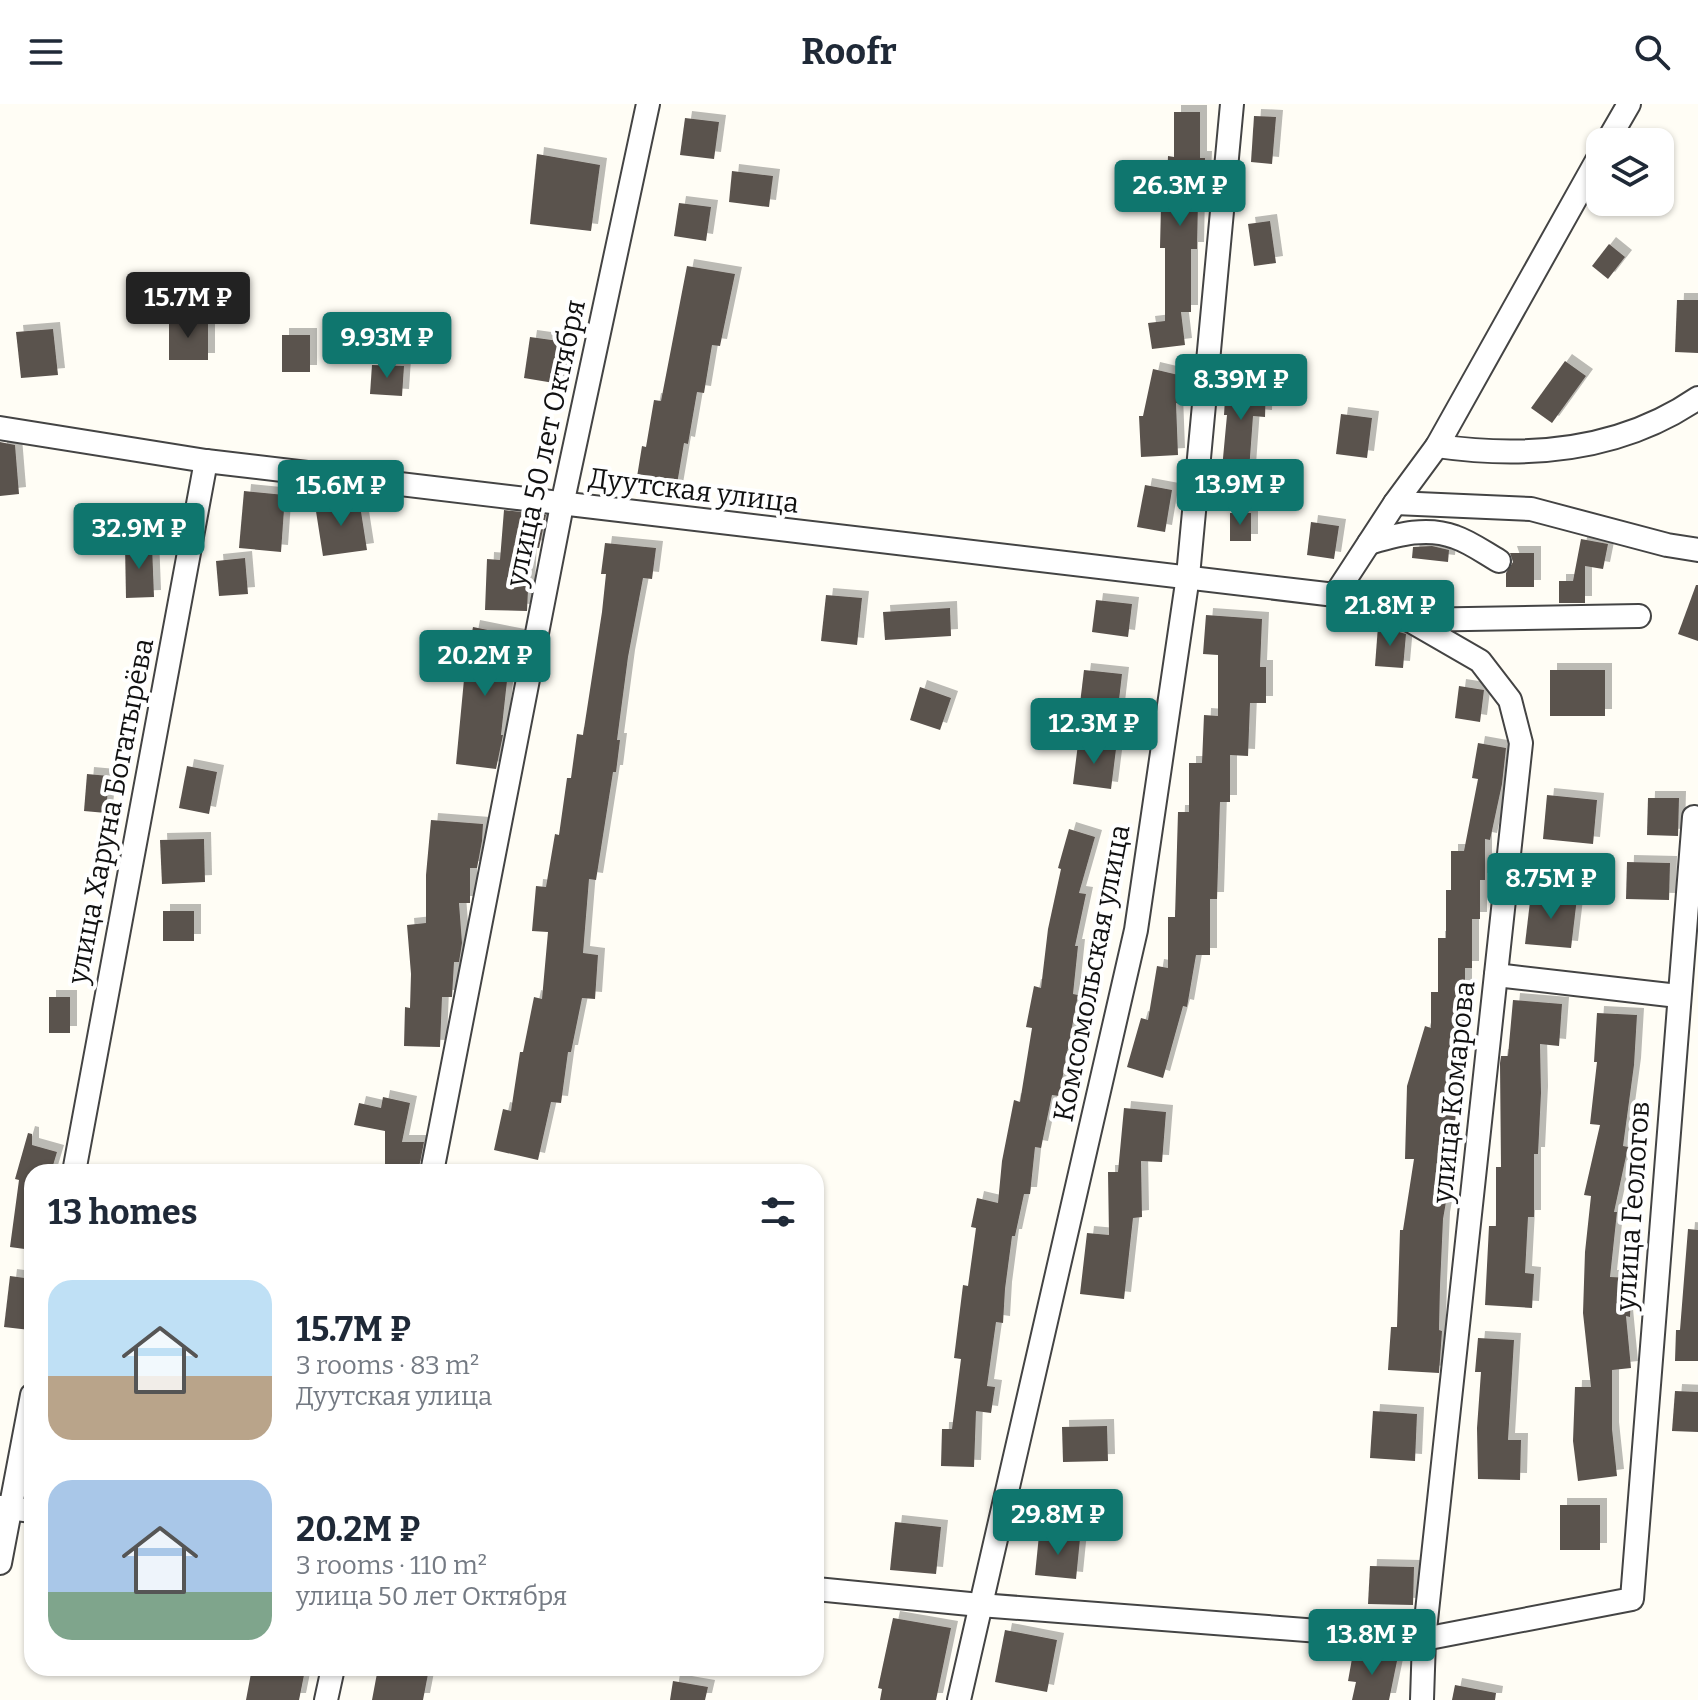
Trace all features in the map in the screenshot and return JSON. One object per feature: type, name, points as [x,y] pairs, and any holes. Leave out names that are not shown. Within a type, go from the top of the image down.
[{"type":"street","name":"улица 50 лет Октября","points":[[434,1164],[562,505],[648,104]]},
{"type":"street","name":"Комсомольская улица","points":[[959,1700],[1136,930],[1188,576],[1232,104]]},
{"type":"street","points":[[1615,128],[1629,104]]},
{"type":"street","points":[[1335,595],[1395,503],[1437,446],[1586,180]]},
{"type":"street","points":[[1437,446],[1482,453],[1549,452],[1619,438],[1670,417],[1698,398]]},
{"type":"street","name":"Дуутская улица","points":[[0,428],[206,461],[1335,595]]},
{"type":"street","name":"улица Харуна Богатырёва","points":[[75,1164],[206,461]]},
{"type":"street","points":[[1395,503],[1531,509],[1667,545],[1698,550]]},
{"type":"street","points":[[1369,543],[1398,534],[1423,531],[1455,537],[1499,561]]},
{"type":"street","name":"улица Комарова","points":[[1335,595],[1409,620],[1480,661],[1510,700],[1521,743],[1424,1639],[1422,1700]]},
{"type":"street","points":[[1409,620],[1639,616]]},
{"type":"street","name":"улица Геологов","points":[[1424,1639],[1632,1599],[1694,817]]},
{"type":"street","points":[[1496,975],[1678,996]]},
{"type":"street","points":[[0,1563],[14,1509],[24,1446]]},
{"type":"street","points":[[824,1590],[980,1605],[1424,1639]]},
{"type":"street","points":[[326,1700],[331,1676]]},
{"type":"building","points":[[1174,112],[1200,112],[1200,158],[1205,158],[1203,201],[1198,201],[1197,249],[1191,249],[1191,312],[1181,312],[1185,345],[1152,349],[1148,323],[1165,321],[1165,248],[1160,248],[1161,205],[1166,205],[1168,156],[1174,157]]},
{"type":"building","points":[[1254,116],[1276,117],[1272,164],[1251,162]]},
{"type":"building","points":[[685,118],[719,122],[714,159],[680,155]]},
{"type":"building","points":[[537,154],[600,165],[591,231],[530,224]]},
{"type":"building","points":[[732,171],[773,176],[769,207],[729,202]]},
{"type":"building","points":[[679,203],[711,207],[706,241],[674,236]]},
{"type":"building","points":[[1270,221],[1276,263],[1254,266],[1248,224]]},
{"type":"building","points":[[1609,244],[1625,257],[1608,279],[1592,266]]},
{"type":"building","points":[[687,266],[735,274],[720,346],[712,345],[704,393],[697,392],[676,490],[636,483],[654,400],[661,401]]},
{"type":"building","points":[[1677,300],[1698,300],[1698,353],[1675,352]]},
{"type":"building","points":[[169,321],[208,321],[208,360],[169,360]]},
{"type":"building","points":[[53,329],[58,375],[21,378],[16,332]]},
{"type":"building","points":[[282,335],[310,335],[310,372],[282,372]]},
{"type":"building","points":[[530,337],[566,342],[560,384],[524,378]]},
{"type":"building","points":[[1565,361],[1586,376],[1552,423],[1531,408]]},
{"type":"building","points":[[372,365],[404,366],[402,396],[370,394]]},
{"type":"building","points":[[1153,369],[1187,377],[1181,404],[1176,403],[1178,455],[1141,457],[1139,416],[1143,416]]},
{"type":"building","points":[[1226,382],[1266,385],[1265,417],[1253,416],[1249,471],[1222,469],[1227,415],[1224,415]]},
{"type":"building","points":[[1341,414],[1372,418],[1367,458],[1336,454]]},
{"type":"building","points":[[0,442],[15,445],[19,494],[0,496]]},
{"type":"building","points":[[1145,485],[1172,490],[1165,532],[1137,527]]},
{"type":"building","points":[[244,491],[285,495],[281,552],[239,548]]},
{"type":"building","points":[[359,499],[367,550],[323,556],[315,505]]},
{"type":"building","points":[[504,510],[546,515],[539,548],[530,547],[527,611],[485,610],[487,559],[500,560]]},
{"type":"building","points":[[1230,513],[1251,513],[1251,541],[1230,541]]},
{"type":"building","points":[[1311,522],[1339,526],[1334,559],[1307,555]]},
{"type":"building","points":[[1581,539],[1608,544],[1603,569],[1585,566],[1585,603],[1559,603],[1559,581],[1573,581]]},
{"type":"building","points":[[605,543],[656,548],[652,579],[643,578],[628,657],[616,772],[613,772],[596,880],[589,879],[583,953],[598,955],[595,999],[582,998],[571,1052],[568,1052],[561,1103],[551,1102],[538,1160],[494,1150],[503,1109],[511,1111],[520,1052],[523,1052],[534,997],[542,999],[548,932],[532,931],[536,886],[546,887],[555,834],[559,835],[567,778],[571,778],[577,734],[583,735],[602,612],[606,574],[601,574]]},
{"type":"building","points":[[125,545],[152,545],[154,597],[126,598]]},
{"type":"building","points":[[1432,546],[1449,550],[1448,562],[1412,558],[1413,547]]},
{"type":"building","points":[[1510,553],[1534,553],[1534,587],[1506,587],[1506,573],[1513,562]]},
{"type":"building","points":[[245,558],[248,594],[219,596],[216,561]]},
{"type":"building","points":[[1698,585],[1698,641],[1678,634]]},
{"type":"building","points":[[826,595],[862,598],[857,645],[821,641]]},
{"type":"building","points":[[1096,600],[1132,604],[1128,637],[1092,632]]},
{"type":"building","points":[[950,608],[951,636],[885,640],[883,612]]},
{"type":"building","points":[[1206,615],[1262,619],[1260,667],[1266,667],[1266,703],[1250,703],[1248,756],[1230,755],[1230,802],[1220,802],[1217,899],[1210,899],[1210,955],[1196,955],[1187,1007],[1183,1006],[1163,1078],[1127,1067],[1141,1018],[1148,1020],[1157,966],[1168,968],[1168,917],[1175,917],[1178,812],[1189,812],[1189,763],[1202,763],[1204,715],[1218,716],[1218,655],[1203,654]]},
{"type":"building","points":[[1378,626],[1406,634],[1403,668],[1375,666]]},
{"type":"building","points":[[473,627],[518,636],[507,681],[503,735],[496,769],[456,764],[465,669]]},
{"type":"building","points":[[1084,670],[1122,674],[1117,717],[1079,712]]},
{"type":"building","points":[[1550,670],[1605,670],[1605,716],[1550,716]]},
{"type":"building","points":[[1459,686],[1484,690],[1480,722],[1455,718]]},
{"type":"building","points":[[920,687],[951,698],[940,730],[910,720]]},
{"type":"building","points":[[1478,743],[1506,748],[1490,840],[1485,839],[1485,880],[1480,880],[1480,919],[1472,919],[1472,968],[1465,968],[1465,1029],[1447,1090],[1458,1090],[1455,1123],[1448,1122],[1445,1178],[1450,1179],[1443,1219],[1439,1373],[1388,1370],[1391,1327],[1397,1327],[1400,1230],[1403,1230],[1414,1159],[1405,1159],[1407,1086],[1425,1026],[1431,1028],[1431,992],[1438,992],[1438,938],[1446,938],[1446,890],[1451,890],[1451,851],[1464,851],[1478,779],[1472,778]]},
{"type":"building","points":[[1078,744],[1116,749],[1111,789],[1073,784]]},
{"type":"building","points":[[187,766],[217,772],[209,814],[179,808]]},
{"type":"building","points":[[87,774],[109,776],[106,813],[84,811]]},
{"type":"building","points":[[1547,795],[1597,800],[1593,844],[1543,839]]},
{"type":"building","points":[[1648,798],[1679,798],[1678,836],[1647,835]]},
{"type":"building","points":[[431,820],[483,824],[482,841],[477,868],[470,868],[470,903],[459,903],[462,943],[459,962],[454,962],[452,997],[442,997],[440,1047],[404,1046],[405,1007],[410,1008],[411,974],[407,925],[426,923]]},
{"type":"building","points":[[1069,829],[1095,837],[1079,893],[1086,894],[1075,946],[1078,946],[1073,994],[1078,995],[1059,1096],[1052,1095],[1041,1148],[1035,1147],[1030,1194],[1024,1194],[1015,1236],[1012,1236],[1003,1323],[996,1322],[987,1386],[995,1387],[991,1413],[976,1411],[974,1467],[941,1466],[942,1429],[952,1429],[961,1359],[954,1358],[963,1285],[968,1286],[976,1228],[971,1227],[977,1198],[998,1203],[1002,1161],[1014,1100],[1020,1102],[1032,1028],[1026,1027],[1034,986],[1041,988],[1048,929],[1061,869],[1058,868]]},
{"type":"building","points":[[204,839],[205,882],[162,884],[160,840]]},
{"type":"building","points":[[1627,862],[1670,863],[1669,900],[1626,899]]},
{"type":"building","points":[[1531,893],[1577,898],[1571,948],[1525,944]]},
{"type":"building","points":[[163,911],[194,911],[194,941],[163,941]]},
{"type":"building","points":[[49,997],[70,997],[70,1033],[49,1033]]},
{"type":"building","points":[[1513,1000],[1562,1004],[1559,1046],[1540,1044],[1541,1093],[1538,1154],[1534,1154],[1534,1217],[1528,1217],[1525,1273],[1534,1274],[1532,1308],[1485,1305],[1489,1226],[1496,1226],[1496,1167],[1501,1167],[1500,1063],[1501,1056],[1508,1056]]},
{"type":"building","points":[[1597,1013],[1637,1015],[1623,1146],[1628,1147],[1614,1212],[1617,1212],[1610,1277],[1632,1278],[1630,1317],[1626,1316],[1631,1368],[1612,1370],[1612,1429],[1617,1476],[1578,1481],[1573,1441],[1575,1387],[1591,1387],[1583,1313],[1591,1196],[1584,1195],[1600,1125],[1590,1124],[1597,1062],[1594,1062]]},
{"type":"building","points":[[383,1097],[410,1103],[402,1142],[424,1142],[420,1164],[385,1164],[385,1131],[354,1125],[359,1103],[381,1108]]},
{"type":"building","points":[[1124,1108],[1166,1112],[1162,1162],[1141,1161],[1142,1217],[1133,1218],[1124,1299],[1080,1294],[1087,1233],[1109,1235],[1108,1172],[1118,1172]]},
{"type":"building","points":[[28,1133],[32,1134],[32,1145],[57,1152],[53,1164],[24,1164],[24,1249],[10,1247],[19,1180],[15,1179]]},
{"type":"building","points":[[1688,1229],[1698,1230],[1698,1361],[1675,1361],[1676,1330],[1680,1330]]},
{"type":"building","points":[[10,1276],[24,1278],[24,1329],[4,1327]]},
{"type":"building","points":[[1478,1338],[1514,1340],[1508,1440],[1521,1440],[1520,1480],[1478,1479],[1477,1428],[1481,1372],[1475,1372]]},
{"type":"building","points":[[1675,1391],[1698,1392],[1698,1432],[1672,1431]]},
{"type":"building","points":[[1373,1411],[1417,1414],[1415,1461],[1370,1458]]},
{"type":"building","points":[[1107,1426],[1108,1461],[1063,1462],[1062,1427]]},
{"type":"building","points":[[1560,1505],[1600,1505],[1600,1550],[1560,1550]]},
{"type":"building","points":[[895,1522],[941,1527],[936,1574],[890,1570]]},
{"type":"building","points":[[1039,1535],[1080,1539],[1076,1579],[1035,1575]]},
{"type":"building","points":[[1370,1566],[1414,1567],[1413,1605],[1368,1604]]},
{"type":"building","points":[[893,1618],[951,1628],[936,1700],[880,1700],[882,1689],[878,1688]]},
{"type":"building","points":[[1005,1630],[1057,1640],[1047,1692],[995,1682]]},
{"type":"building","points":[[1353,1653],[1397,1661],[1389,1700],[1352,1700],[1356,1682],[1348,1681]]},
{"type":"building","points":[[250,1676],[304,1676],[299,1700],[246,1700]]},
{"type":"building","points":[[376,1676],[428,1676],[423,1700],[372,1700]]},
{"type":"building","points":[[673,1681],[708,1687],[705,1700],[670,1700]]},
{"type":"building","points":[[1455,1685],[1496,1693],[1495,1700],[1452,1700]]}]
